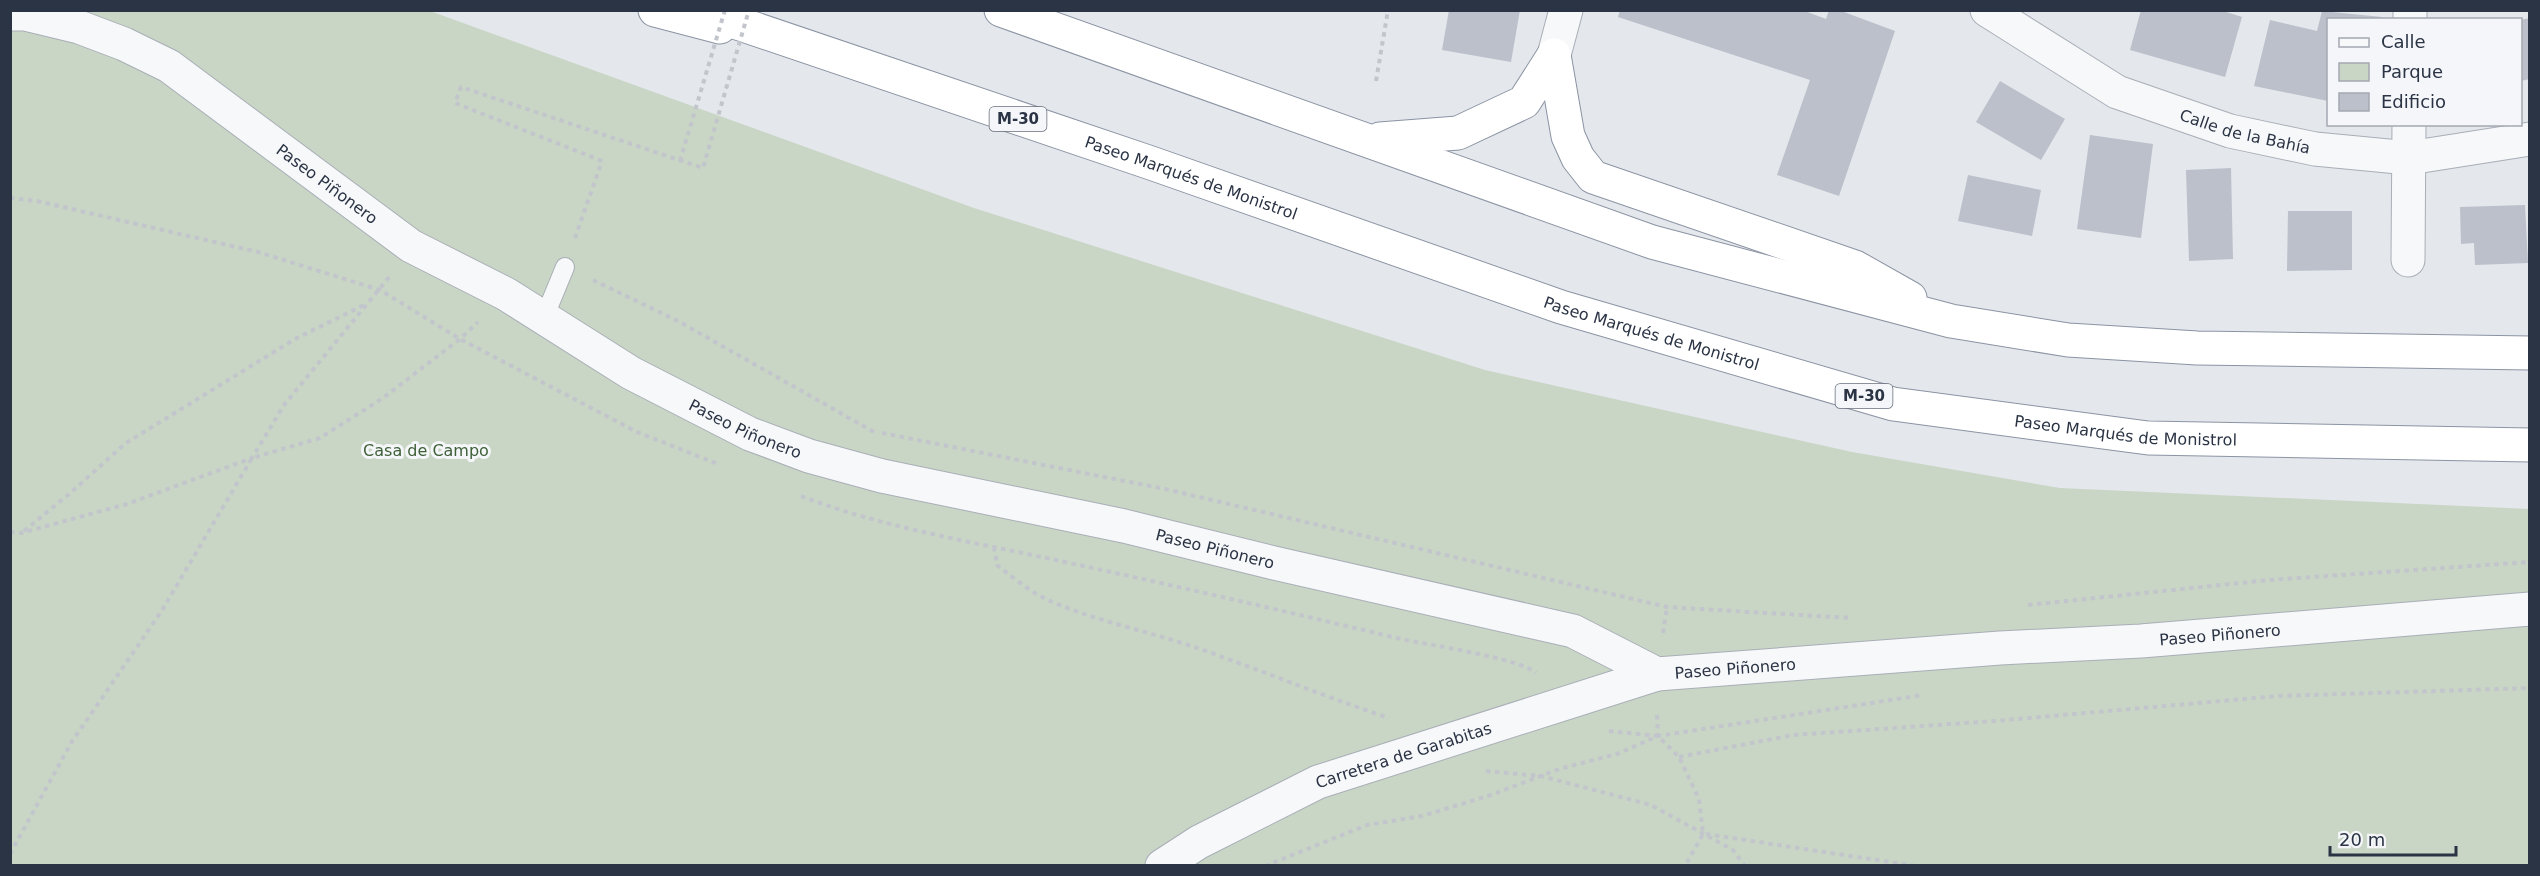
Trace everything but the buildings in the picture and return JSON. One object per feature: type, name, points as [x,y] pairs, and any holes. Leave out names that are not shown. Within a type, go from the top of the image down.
[{"type":"highway","points":[[655,10],[808,48]]},
{"type":"highway","name":"M-30","points":[[699,10],[808,48]]},
{"type":"highway","points":[[1001,10],[1652,242],[1951,321],[2068,340],[2197,348],[2529,353]]},
{"type":"highway","name":"Paseo Marqués de Monistrol","points":[[808,48],[1151,163],[1561,307],[1893,404],[2148,438],[2529,445]]},
{"type":"highway","points":[[1369,140],[1458,133],[1524,102],[1554,55]]},
{"type":"highway","points":[[1554,55],[1568,136],[1578,158],[1593,177],[1855,267],[1951,321]]},
{"type":"street","points":[[1554,55],[1566,10]]},
{"type":"street","name":"Paseo Piñonero","points":[[10,14],[26,14],[79,27],[124,44],[170,66],[411,246],[506,294],[631,373],[750,434],[809,456],[882,476],[1124,526],[1274,563],[1573,631],[1657,674],[2000,648],[2141,641],[2529,609]]},
{"type":"street","name":"Calle de la Bahía","points":[[2012,15],[2116,92],[2230,131],[2315,149],[2409,158],[2529,139]]},
{"type":"street","points":[[2408,260],[2409,126]]},
{"type":"street","name":"Carretera de Garabitas","points":[[1162,866],[1199,842],[1318,782],[1657,674]]},
{"type":"lane","points":[[544,318],[565,267]]},
{"type":"path","points":[[680,161],[725,10]]},
{"type":"path","points":[[749,10],[703,168],[461,87],[455,103],[602,161],[565,267],[678,321],[873,431],[1165,489],[1667,607],[1862,619]]},
{"type":"path","points":[[1376,81],[1388,10]]},
{"type":"path","points":[[10,198],[37,201],[258,252],[380,290],[460,339],[637,432],[720,465]]},
{"type":"path","points":[[10,854],[71,743],[161,612],[284,405],[370,303],[295,339],[126,443],[21,533]]},
{"type":"path","points":[[10,532],[21,533],[127,504],[252,458],[320,438],[383,398],[460,339]]},
{"type":"path","points":[[793,493],[836,510],[1515,663],[1535,672],[1548,690],[1555,707]]},
{"type":"path","points":[[994,547],[997,564],[1045,598],[1085,614],[1204,650],[1302,688],[1389,718],[1399,728],[1407,753]]},
{"type":"path","points":[[2025,606],[2269,579],[2529,562]]},
{"type":"path","points":[[1679,757],[1792,735],[1995,721],[2278,696],[2529,688]]},
{"type":"path","points":[[1607,731],[1658,736],[1925,695]]},
{"type":"path","points":[[1658,736],[1679,757],[1699,800],[1703,834],[1685,866]]},
{"type":"path","points":[[1265,866],[1367,825],[1422,816],[1491,795],[1541,776],[1617,754],[1658,736]]},
{"type":"path","points":[[1476,770],[1541,776],[1651,805],[1733,850],[1745,866]]},
{"type":"path","points":[[1703,834],[1916,866]]},
{"type":"green space","name":"Casa de Campo","points":[[10,11],[430,11],[974,208],[1485,370],[1852,452],[2060,488],[2529,509],[2529,865],[11,865]]}]
